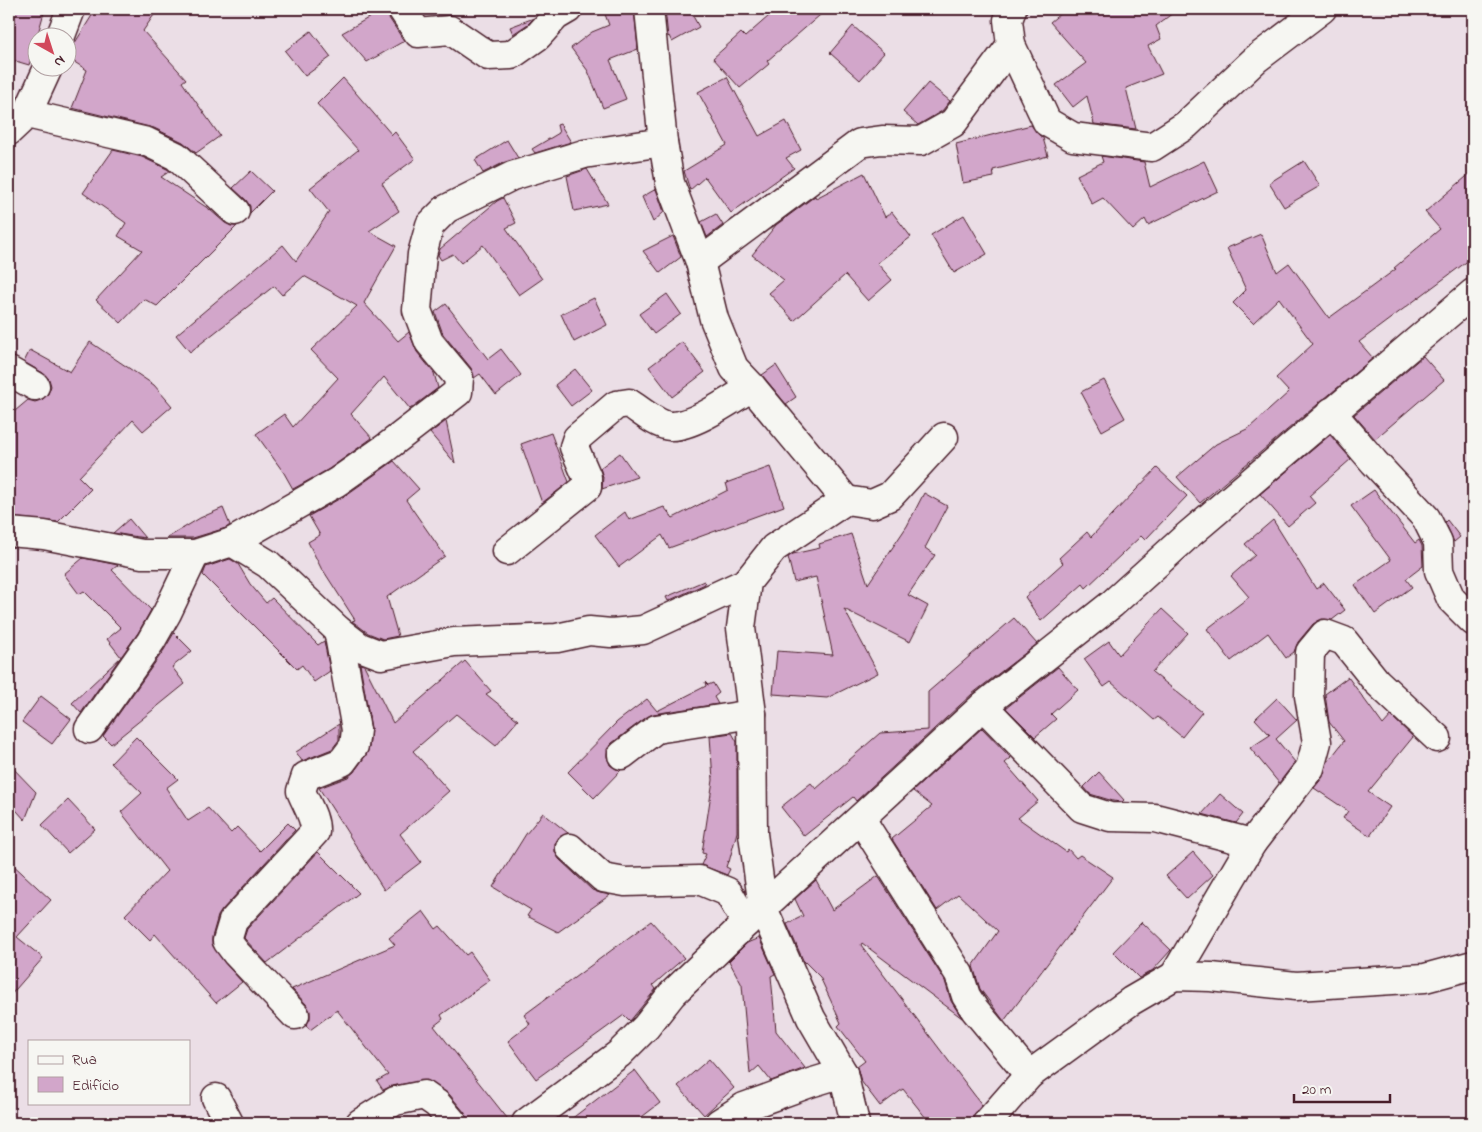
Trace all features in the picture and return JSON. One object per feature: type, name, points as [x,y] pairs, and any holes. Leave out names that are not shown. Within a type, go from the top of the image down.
[{"type":"street","points":[[64,28],[71,9]]},
{"type":"street","points":[[402,9],[418,33],[450,30],[488,56],[511,55],[538,36],[556,16],[568,9]]},
{"type":"street","points":[[649,9],[663,142],[670,183],[700,262],[714,319],[734,368],[846,500],[872,504],[890,496],[944,437]]},
{"type":"street","points":[[1012,9],[1008,20],[1011,45],[1048,122],[1073,137],[1152,147],[1186,125],[1256,59],[1322,9]]},
{"type":"street","points":[[700,262],[860,143],[882,140],[921,141],[953,123],[1011,45]]},
{"type":"street","points":[[42,78],[18,122],[147,142],[176,156],[235,211]]},
{"type":"street","points":[[9,532],[44,535],[142,554],[195,554],[232,542],[337,482],[384,449],[458,392],[459,378],[429,342],[417,310],[422,254],[430,226],[446,209],[512,176],[584,154],[663,142]]},
{"type":"street","points":[[526,1123],[619,1054],[646,1027],[672,994],[983,706],[1105,609],[1331,412],[1473,293]]},
{"type":"street","points":[[9,371],[35,386]]},
{"type":"street","points":[[507,551],[587,487],[587,477],[574,447],[577,438],[616,405],[629,403],[651,418],[670,426],[693,422],[752,387]]},
{"type":"street","points":[[1331,412],[1426,518],[1438,542],[1439,571],[1451,599],[1473,620]]},
{"type":"street","points":[[232,542],[268,564],[338,630],[360,647],[381,655],[454,642],[557,638],[589,631],[643,630],[747,582],[774,548],[846,500]]},
{"type":"street","points":[[89,729],[151,641],[167,613],[195,554]]},
{"type":"street","points":[[747,582],[741,628],[752,714],[755,916]]},
{"type":"street","points":[[295,1015],[236,953],[228,941],[233,921],[315,832],[312,817],[301,792],[306,776],[342,762],[354,746],[356,730],[338,630]]},
{"type":"street","points":[[987,1123],[1029,1075],[1131,1001],[1174,976],[1252,843],[1310,768],[1317,742],[1309,696],[1310,652],[1325,634],[1344,641],[1376,681],[1437,738]]},
{"type":"street","points":[[983,706],[1082,808],[1110,816],[1155,818],[1252,843]]},
{"type":"street","points":[[622,756],[656,729],[752,714]]},
{"type":"street","points":[[861,819],[959,974],[966,996],[974,1010],[1029,1075]]},
{"type":"street","points":[[570,848],[603,878],[625,882],[699,880],[728,892],[755,916],[843,1073],[855,1123]]},
{"type":"street","points":[[1174,976],[1211,977],[1296,986],[1425,978],[1473,965]]},
{"type":"street","points":[[719,1123],[744,1107],[843,1073]]},
{"type":"street","points":[[360,1123],[395,1101],[424,1095],[437,1104],[453,1123]]},
{"type":"street","points":[[216,1098],[229,1123]]},
{"type":"building","points":[[9,9],[45,9],[40,28],[28,28],[28,65],[9,59]]},
{"type":"building","points":[[96,9],[158,9],[143,31],[186,79],[182,82],[220,136],[196,153],[183,142],[154,128],[72,108],[87,70],[78,64],[78,38]]},
{"type":"building","points":[[387,9],[389,18],[404,41],[367,62],[342,33]]},
{"type":"building","points":[[603,9],[634,9],[638,49],[610,60],[626,99],[603,108],[588,71],[571,48],[592,32],[609,25]]},
{"type":"building","points":[[665,9],[689,9],[699,27],[672,42],[668,37]]},
{"type":"building","points":[[777,9],[827,9],[767,61],[769,64],[740,88],[713,58],[741,33],[745,37]]},
{"type":"building","points":[[1066,9],[1178,9],[1156,26],[1161,39],[1148,46],[1162,74],[1126,88],[1136,129],[1094,124],[1087,96],[1073,107],[1056,85],[1086,63],[1050,22]]},
{"type":"building","points":[[534,18],[528,24],[513,34],[510,27]]},
{"type":"building","points":[[853,26],[884,53],[860,80],[830,53]]},
{"type":"building","points":[[311,31],[331,57],[305,76],[285,51]]},
{"type":"building","points":[[727,77],[759,136],[786,121],[801,150],[786,158],[794,168],[731,213],[705,177],[690,190],[684,171],[727,145],[698,92]]},
{"type":"building","points":[[343,78],[392,135],[395,132],[415,159],[382,183],[399,211],[369,231],[396,246],[364,303],[398,341],[409,332],[417,352],[434,373],[438,388],[410,409],[384,377],[351,414],[372,438],[329,469],[293,489],[256,434],[284,414],[293,427],[338,378],[311,350],[357,306],[304,276],[282,295],[274,286],[190,352],[176,335],[283,245],[296,261],[329,212],[310,188],[358,150],[317,104]]},
{"type":"building","points":[[928,83],[950,101],[942,111],[918,125],[903,112]]},
{"type":"building","points":[[560,124],[571,142],[535,153],[532,149],[559,133],[557,125]]},
{"type":"building","points":[[1031,125],[1043,138],[1048,156],[993,170],[994,177],[963,183],[956,144]]},
{"type":"building","points":[[507,140],[518,158],[483,173],[475,160]]},
{"type":"building","points":[[113,150],[142,157],[167,169],[170,171],[161,177],[209,209],[225,223],[237,226],[157,306],[144,299],[121,323],[96,300],[142,250],[118,236],[126,223],[83,193]]},
{"type":"building","points":[[1101,156],[1144,162],[1150,187],[1204,161],[1218,191],[1148,225],[1145,219],[1133,230],[1103,198],[1092,204],[1077,175],[1103,162]]},
{"type":"building","points":[[1304,161],[1320,186],[1284,207],[1269,183]]},
{"type":"building","points":[[587,169],[608,204],[574,211],[567,176]]},
{"type":"building","points":[[251,171],[272,191],[250,213],[250,206],[246,200],[233,188]]},
{"type":"building","points":[[1473,171],[1473,257],[1359,342],[1373,358],[1200,503],[1177,477],[1216,444],[1249,428],[1289,392],[1276,378],[1313,344],[1279,298],[1253,323],[1233,303],[1246,290],[1227,248],[1261,234],[1277,272],[1289,263],[1329,318],[1396,269],[1394,268],[1440,229],[1425,212]]},
{"type":"building","points":[[864,173],[885,217],[892,212],[911,237],[877,263],[892,280],[868,301],[845,275],[794,321],[769,293],[784,280],[752,255],[776,225],[815,196],[816,198]]},
{"type":"building","points":[[656,189],[664,212],[653,222],[642,197]]},
{"type":"building","points":[[503,198],[516,223],[506,228],[542,279],[519,295],[483,245],[461,263],[453,254],[441,260],[438,255],[440,249]]},
{"type":"building","points":[[716,214],[723,225],[707,237],[701,222]]},
{"type":"building","points":[[964,215],[987,254],[954,273],[931,235]]},
{"type":"building","points":[[673,236],[681,257],[660,273],[643,251]]},
{"type":"building","points":[[667,294],[681,314],[654,334],[639,314]]},
{"type":"building","points":[[594,298],[607,325],[574,342],[561,314]]},
{"type":"building","points":[[446,304],[488,359],[501,349],[521,375],[496,395],[480,374],[474,378],[471,368],[443,334],[435,312]]},
{"type":"building","points":[[90,342],[154,385],[172,406],[143,431],[133,420],[79,477],[91,489],[58,522],[9,517],[9,416],[28,400],[35,402],[43,399],[48,394],[51,386],[49,379],[43,373],[24,362],[30,350],[70,372]]},
{"type":"building","points":[[682,342],[705,372],[672,397],[649,367]]},
{"type":"building","points":[[1423,356],[1444,380],[1375,439],[1354,415]]},
{"type":"building","points":[[776,365],[796,397],[786,404],[762,375]]},
{"type":"building","points":[[575,369],[592,390],[571,406],[555,385]]},
{"type":"building","points":[[1104,380],[1125,418],[1102,431],[1081,392]]},
{"type":"building","points":[[446,421],[455,463],[430,433]]},
{"type":"building","points":[[551,433],[569,482],[542,503],[521,444]]},
{"type":"building","points":[[1330,435],[1351,459],[1309,496],[1315,503],[1288,526],[1260,494]]},
{"type":"building","points":[[620,453],[637,477],[602,489],[603,477],[600,468]]},
{"type":"building","points":[[394,461],[419,489],[406,500],[445,556],[387,597],[398,636],[383,639],[368,633],[352,621],[355,620],[322,570],[308,542],[320,535],[309,516],[346,495]]},
{"type":"building","points":[[770,467],[784,506],[669,548],[662,535],[619,567],[595,535],[625,512],[629,520],[664,507],[673,518],[728,490],[726,483]]},
{"type":"building","points":[[1157,468],[1187,496],[1145,540],[1141,536],[1086,588],[1083,584],[1041,621],[1025,597],[1063,563],[1059,558],[1087,532],[1091,537]]},
{"type":"building","points":[[1374,490],[1415,543],[1419,540],[1422,546],[1423,566],[1406,579],[1412,587],[1375,614],[1355,585],[1391,560],[1351,506]]},
{"type":"building","points":[[924,493],[947,506],[925,548],[935,555],[908,595],[928,606],[910,642],[844,609],[878,673],[827,698],[773,694],[777,651],[833,655],[816,577],[794,582],[788,557],[793,554],[820,548],[819,544],[851,534],[868,584],[907,526]]},
{"type":"building","points":[[223,508],[230,525],[226,528],[193,538],[167,538],[200,518]]},
{"type":"building","points":[[129,519],[145,538],[113,533]]},
{"type":"building","points":[[1273,520],[1316,589],[1324,583],[1345,610],[1332,620],[1322,619],[1313,624],[1298,642],[1294,652],[1286,658],[1268,633],[1231,661],[1207,629],[1249,597],[1231,576],[1255,555],[1245,544]]},
{"type":"building","points":[[1447,520],[1460,537],[1454,542],[1445,522]]},
{"type":"building","points":[[83,558],[118,565],[112,570],[151,610],[121,657],[107,639],[121,628],[84,591],[79,594],[64,574]]},
{"type":"building","points":[[230,559],[238,564],[250,584],[266,603],[272,598],[318,645],[324,641],[330,671],[314,682],[302,665],[297,669],[203,575],[206,567]]},
{"type":"building","points":[[704,581],[705,584],[668,601],[666,597]]},
{"type":"building","points":[[1162,609],[1188,633],[1152,672],[1202,712],[1182,737],[1158,717],[1154,720],[1111,682],[1104,687],[1084,659],[1109,641],[1119,655]]},
{"type":"building","points":[[1014,618],[1037,644],[972,694],[856,801],[853,797],[804,836],[781,807],[811,783],[816,789],[880,733],[928,730],[928,692]]},
{"type":"building","points":[[174,633],[192,651],[172,667],[185,684],[111,744],[103,736]]},
{"type":"building","points":[[121,657],[81,713],[72,703]]},
{"type":"building","points":[[465,661],[491,691],[486,694],[518,720],[496,746],[456,714],[413,751],[449,791],[400,834],[421,862],[384,890],[319,788],[348,777],[354,772],[369,748],[371,728],[360,664],[364,665],[393,723]]},
{"type":"building","points":[[1058,667],[1078,690],[1051,714],[1056,719],[1035,737],[1006,708]]},
{"type":"building","points":[[1348,677],[1383,725],[1391,716],[1413,737],[1368,792],[1390,807],[1370,836],[1343,818],[1348,811],[1314,788],[1323,777],[1327,763],[1344,741],[1329,722],[1325,694]]},
{"type":"building","points":[[705,682],[708,685],[713,683],[719,693],[714,697],[718,704],[653,714],[612,743],[607,749],[607,757],[610,765],[621,770],[594,798],[568,772],[617,722],[647,699],[657,711],[706,686]]},
{"type":"building","points":[[41,696],[71,719],[52,744],[22,722]]},
{"type":"building","points":[[1277,698],[1297,720],[1276,739],[1295,762],[1279,783],[1250,748],[1270,735],[1255,719]]},
{"type":"building","points":[[339,724],[339,740],[332,749],[302,761],[296,752]]},
{"type":"building","points":[[982,728],[1011,758],[1005,763],[1038,801],[1018,818],[1066,852],[1068,849],[1076,858],[1080,855],[1113,877],[1004,1021],[980,989],[973,966],[998,931],[958,894],[937,910],[892,839],[932,806],[913,791]]},
{"type":"building","points":[[732,733],[737,742],[737,832],[726,867],[730,869],[727,875],[701,865],[706,854],[702,853],[713,780],[710,736]]},
{"type":"building","points":[[136,737],[178,779],[166,788],[188,821],[208,808],[231,833],[237,827],[260,851],[288,823],[295,830],[218,916],[212,944],[224,962],[242,982],[216,1003],[155,934],[150,940],[125,915],[167,871],[121,812],[142,793],[111,763]]},
{"type":"building","points":[[9,764],[36,792],[25,820],[9,802]]},
{"type":"building","points":[[1099,772],[1124,800],[1122,802],[1090,794],[1084,787]]},
{"type":"building","points":[[1220,794],[1243,814],[1236,823],[1202,814]]},
{"type":"building","points":[[68,800],[95,829],[68,853],[42,825]]},
{"type":"building","points":[[543,813],[568,833],[559,837],[555,844],[555,852],[559,859],[592,890],[610,895],[558,932],[527,916],[531,910],[493,887],[526,834]]},
{"type":"building","points":[[318,852],[359,893],[267,963],[244,938],[247,929]]},
{"type":"building","points":[[1193,852],[1213,875],[1187,899],[1166,876]]},
{"type":"building","points":[[9,861],[51,900],[17,937],[43,958],[9,997]]},
{"type":"building","points":[[878,876],[945,981],[951,1001],[962,1018],[862,943],[861,945],[982,1105],[975,1113],[972,1123],[930,1123],[903,1089],[880,1106],[861,1081],[857,1067],[865,1061],[838,1026],[841,1023],[820,977],[803,960],[787,924],[803,916],[795,899],[816,880],[832,910]]},
{"type":"building","points":[[423,911],[436,929],[440,926],[466,955],[470,952],[490,980],[441,1015],[443,1019],[434,1026],[511,1123],[468,1123],[465,1113],[449,1094],[427,1080],[392,1086],[383,1090],[377,1081],[388,1075],[337,1010],[310,1030],[306,1025],[310,1019],[310,1011],[292,989],[395,945],[389,938]]},
{"type":"building","points":[[651,921],[684,958],[653,985],[656,989],[630,1021],[624,1015],[536,1079],[508,1041],[530,1024],[524,1015]]},
{"type":"building","points":[[1142,922],[1171,950],[1153,970],[1139,978],[1113,952]]},
{"type":"building","points":[[759,938],[775,974],[771,976],[776,1031],[805,1068],[771,1081],[759,1066],[750,1074],[742,985],[729,961],[747,943]]},
{"type":"building","points":[[709,1059],[734,1088],[704,1115],[678,1086]]},
{"type":"building","points":[[635,1070],[660,1103],[634,1123],[566,1123]]}]
